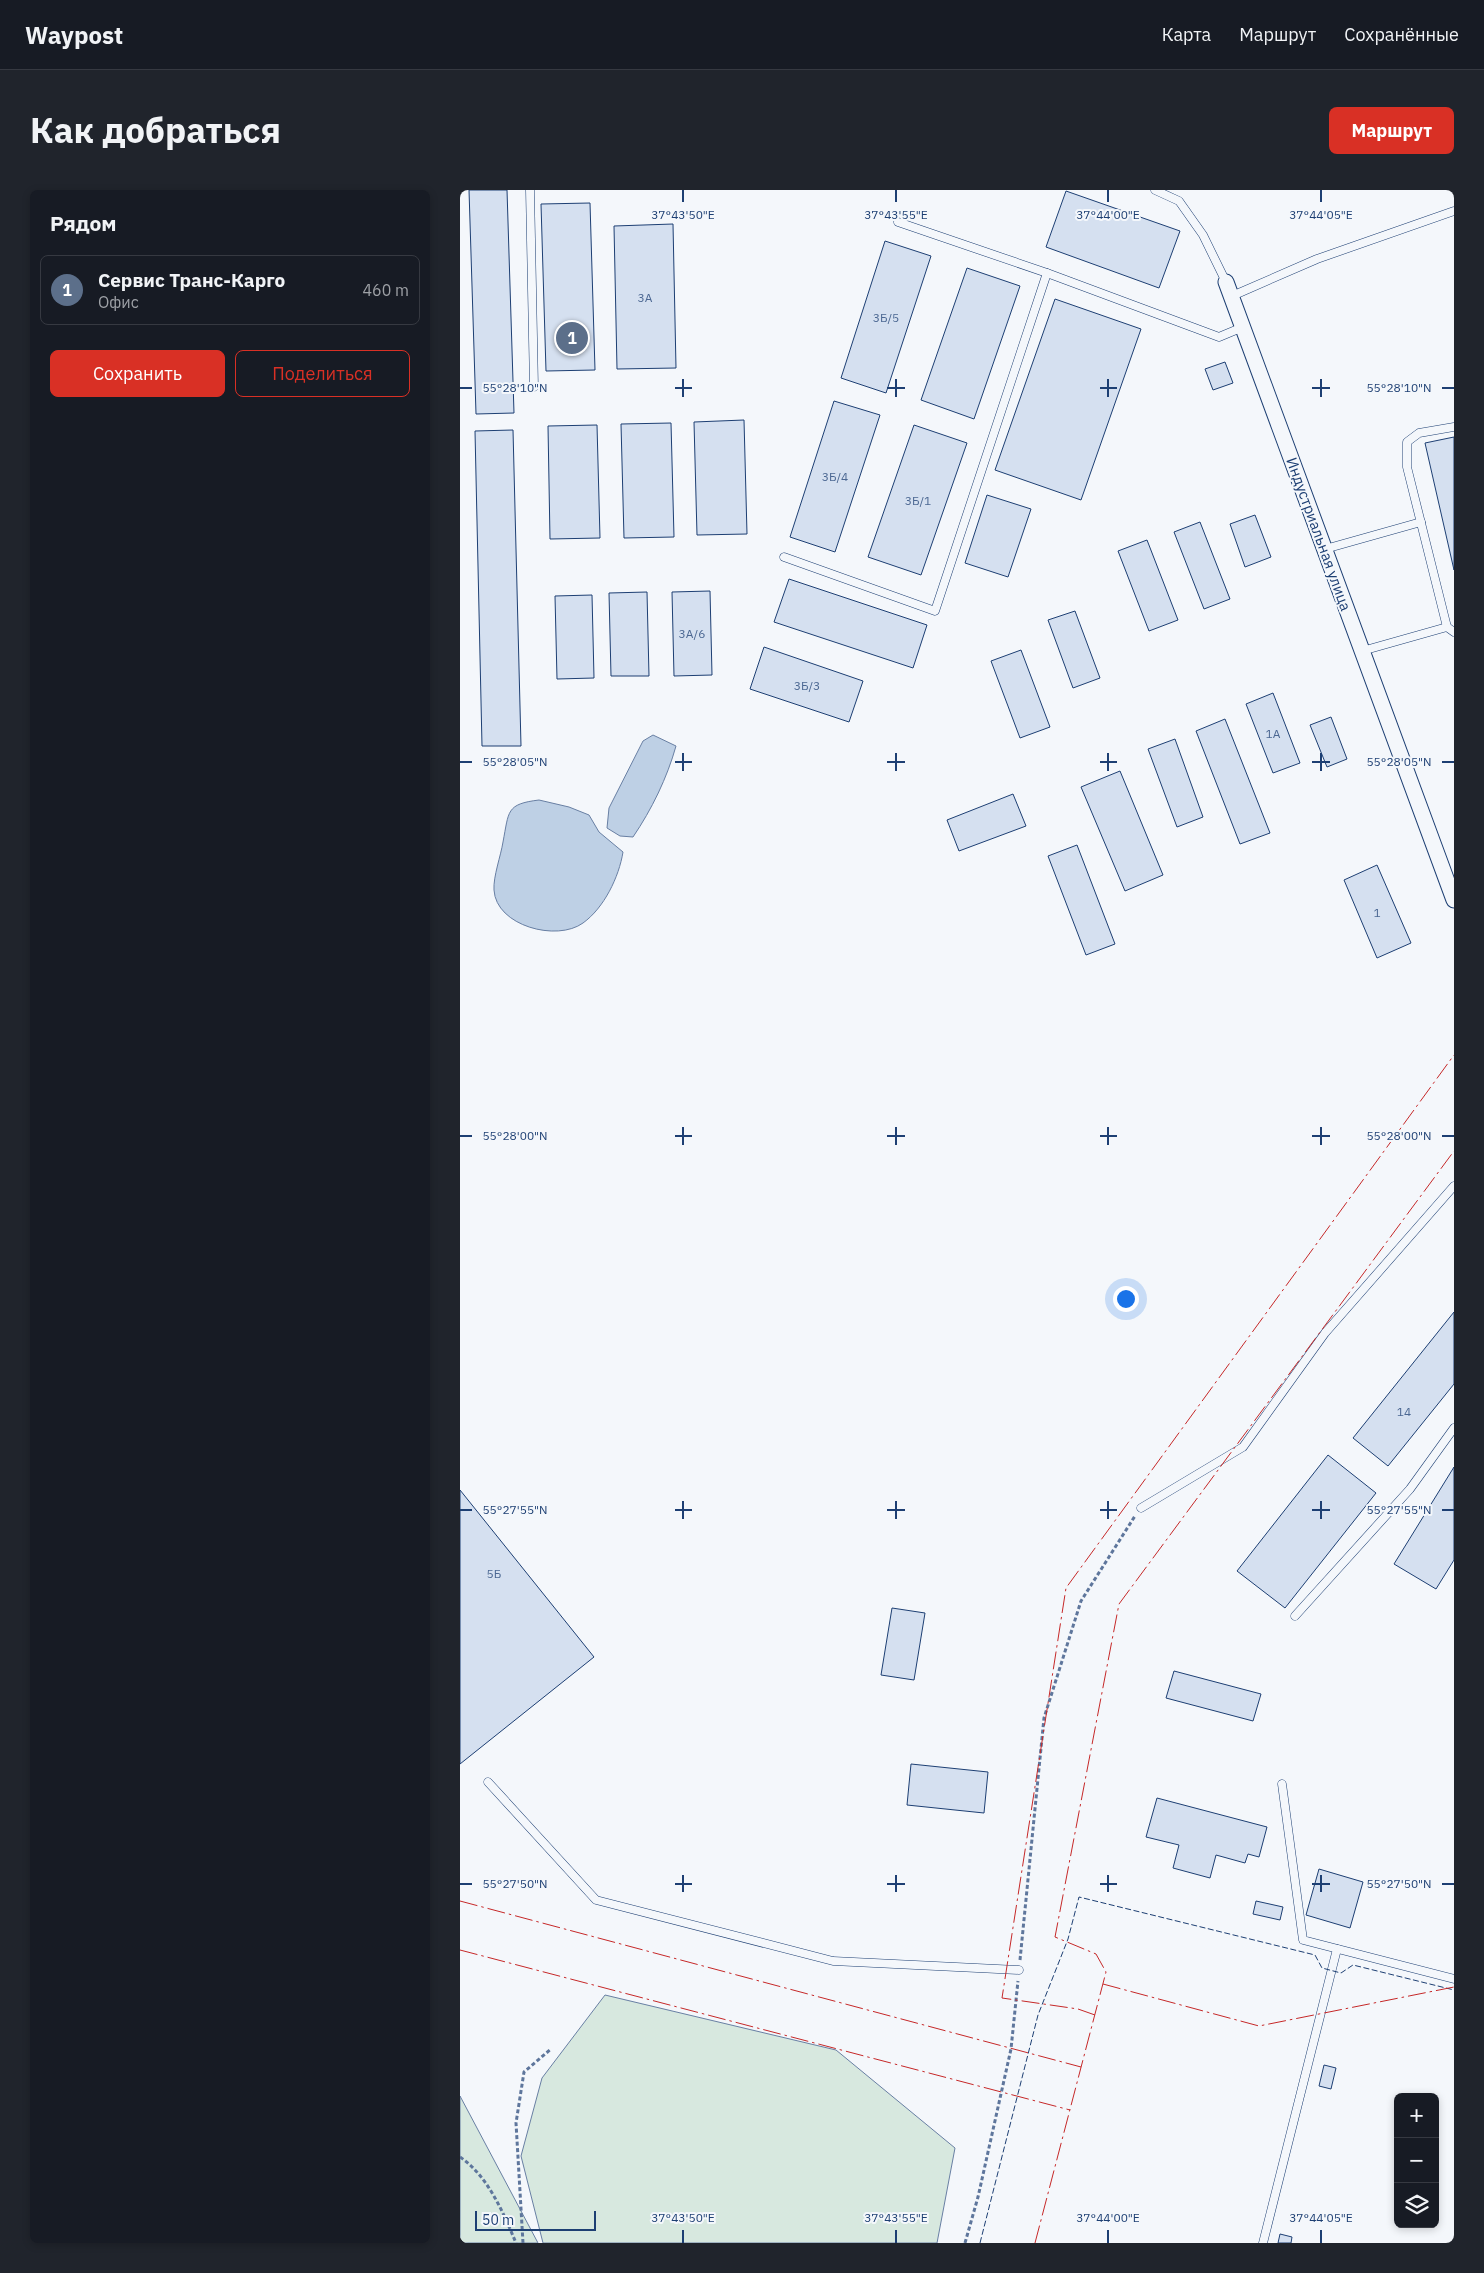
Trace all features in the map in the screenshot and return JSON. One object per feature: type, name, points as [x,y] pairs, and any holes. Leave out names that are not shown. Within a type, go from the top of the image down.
[{"type":"street","name":"Индустриальная улица","points":[[1226,282],[1454,900]]},
{"type":"lane","points":[[530,190],[534,386]]},
{"type":"lane","name":"Индустриальная улица","points":[[1155,190],[1179,201],[1203,235],[1226,282]]},
{"type":"lane","points":[[1232,296],[1317,259],[1454,211]]},
{"type":"lane","points":[[898,222],[1219,337],[1243,327]]},
{"type":"lane","points":[[784,557],[936,611],[1047,274]]},
{"type":"lane","points":[[1454,426],[1419,433],[1407,442],[1407,467],[1447,627],[1454,632]]},
{"type":"lane","points":[[1325,549],[1421,522]]},
{"type":"lane","points":[[1362,651],[1447,627]]},
{"type":"lane","points":[[1141,1508],[1244,1447],[1325,1333],[1454,1186]]},
{"type":"lane","points":[[1295,1616],[1410,1489],[1454,1428]]},
{"type":"lane","points":[[488,1782],[596,1900],[833,1961],[1019,1970]]},
{"type":"lane","points":[[1282,1784],[1303,1940],[1454,1979]]},
{"type":"lane","points":[[1263,2243],[1337,1949]]},
{"type":"path","points":[[965,2243],[978,2197],[1011,2049],[1044,1718],[1081,1601],[1141,1508]]},
{"type":"path","points":[[524,2243],[516,2123],[524,2072],[551,2049]]},
{"type":"path","points":[[460,2158],[475,2167],[503,2213],[516,2243]]},
{"type":"shaded area","points":[[605,1995],[836,2050],[955,2148],[937,2243],[543,2243],[521,2156],[542,2078]]},
{"type":"shaded area","points":[[460,2096],[538,2243],[460,2243]]},
{"type":"water","points":[[653,735],[676,746],[658,793],[633,837],[620,836],[607,828],[609,808],[643,741]]},
{"type":"water","points":[[539,800],[569,807],[589,815],[599,832],[623,852],[618,872],[604,901],[591,917],[572,929],[558,931],[530,927],[516,921],[505,913],[497,903],[494,885],[508,816],[520,804]]},
{"type":"building","points":[[469,190],[507,190],[514,413],[476,414]]},
{"type":"building","points":[[1066,191],[1180,231],[1159,288],[1046,247]]},
{"type":"building","points":[[590,203],[595,370],[546,371],[541,204]]},
{"type":"building","points":[[673,224],[676,368],[617,369],[614,226]]},
{"type":"building","points":[[885,241],[931,256],[886,393],[841,378]]},
{"type":"building","points":[[967,268],[1020,286],[974,419],[921,400]]},
{"type":"building","points":[[1055,299],[1141,329],[1081,500],[995,470]]},
{"type":"building","points":[[1225,362],[1233,383],[1213,390],[1205,369]]},
{"type":"building","points":[[834,401],[880,415],[835,552],[790,537]]},
{"type":"building","points":[[744,420],[747,534],[697,535],[694,422]]},
{"type":"building","points":[[671,423],[674,537],[624,538],[621,424]]},
{"type":"building","points":[[597,425],[600,538],[550,539],[548,426]]},
{"type":"building","points":[[914,425],[967,443],[921,575],[868,557]]},
{"type":"building","points":[[513,430],[521,746],[482,746],[475,431]]},
{"type":"building","points":[[1454,437],[1454,570],[1425,443]]},
{"type":"building","points":[[987,495],[1031,509],[1008,577],[965,563]]},
{"type":"building","points":[[1255,515],[1271,557],[1245,567],[1230,524]]},
{"type":"building","points":[[1200,522],[1230,599],[1204,609],[1174,532]]},
{"type":"building","points":[[1147,540],[1178,620],[1149,631],[1118,551]]},
{"type":"building","points":[[789,579],[927,625],[913,668],[774,622]]},
{"type":"building","points":[[710,591],[712,675],[674,676],[672,592]]},
{"type":"building","points":[[647,592],[649,676],[611,676],[609,593]]},
{"type":"building","points":[[592,595],[594,678],[557,679],[555,596]]},
{"type":"building","points":[[1075,611],[1100,678],[1073,688],[1048,620]]},
{"type":"building","points":[[764,647],[863,681],[849,722],[750,689]]},
{"type":"building","points":[[1021,650],[1050,727],[1020,738],[991,661]]},
{"type":"building","points":[[1273,693],[1300,763],[1273,773],[1246,704]]},
{"type":"building","points":[[1331,717],[1347,759],[1327,767],[1310,725]]},
{"type":"building","points":[[1225,719],[1270,833],[1240,844],[1196,731]]},
{"type":"building","points":[[1175,739],[1203,817],[1177,827],[1148,749]]},
{"type":"building","points":[[1120,771],[1163,875],[1125,891],[1081,787]]},
{"type":"building","points":[[1013,794],[1026,826],[959,851],[947,820]]},
{"type":"building","points":[[1077,845],[1115,944],[1086,955],[1048,856]]},
{"type":"building","points":[[1377,865],[1411,943],[1377,958],[1344,880]]},
{"type":"building","points":[[1454,1312],[1454,1384],[1388,1466],[1353,1438]]},
{"type":"building","points":[[1328,1455],[1376,1493],[1285,1608],[1237,1571]]},
{"type":"building","points":[[1454,1467],[1454,1560],[1436,1589],[1394,1564]]},
{"type":"building","points":[[460,1490],[594,1657],[460,1764]]},
{"type":"building","points":[[892,1608],[925,1613],[914,1680],[881,1675]]},
{"type":"building","points":[[1174,1671],[1261,1694],[1253,1721],[1166,1698]]},
{"type":"building","points":[[911,1764],[988,1772],[984,1813],[907,1805]]},
{"type":"building","points":[[1157,1798],[1267,1827],[1259,1857],[1248,1854],[1245,1863],[1216,1855],[1210,1878],[1173,1868],[1179,1845],[1146,1837]]},
{"type":"building","points":[[1319,1869],[1363,1882],[1350,1928],[1306,1915]]},
{"type":"building","points":[[1256,1901],[1283,1907],[1280,1920],[1253,1914]]},
{"type":"building","points":[[1324,2065],[1336,2068],[1331,2089],[1319,2086]]},
{"type":"building","points":[[1280,2234],[1292,2237],[1291,2243],[1278,2243]]},
{"type":"fence","points":[[980,2243],[1038,2015],[1068,1939],[1079,1897],[1315,1955],[1322,1968],[1341,1973],[1353,1965],[1454,1990]]},
{"type":"power","points":[[1095,2015],[1078,2009],[1002,1998],[1066,1588],[1454,1055]]},
{"type":"power","points":[[1035,2243],[1106,1972],[1096,1954],[1055,1937],[1119,1604],[1454,1151]]},
{"type":"power","points":[[460,1901],[1081,2067]]},
{"type":"power","points":[[460,1950],[1070,2110]]},
{"type":"power","points":[[1103,1984],[1259,2026],[1454,1987]]},
{"type":"place","name":"Сервис Транс-Карго","points":[[572,338]]}]
